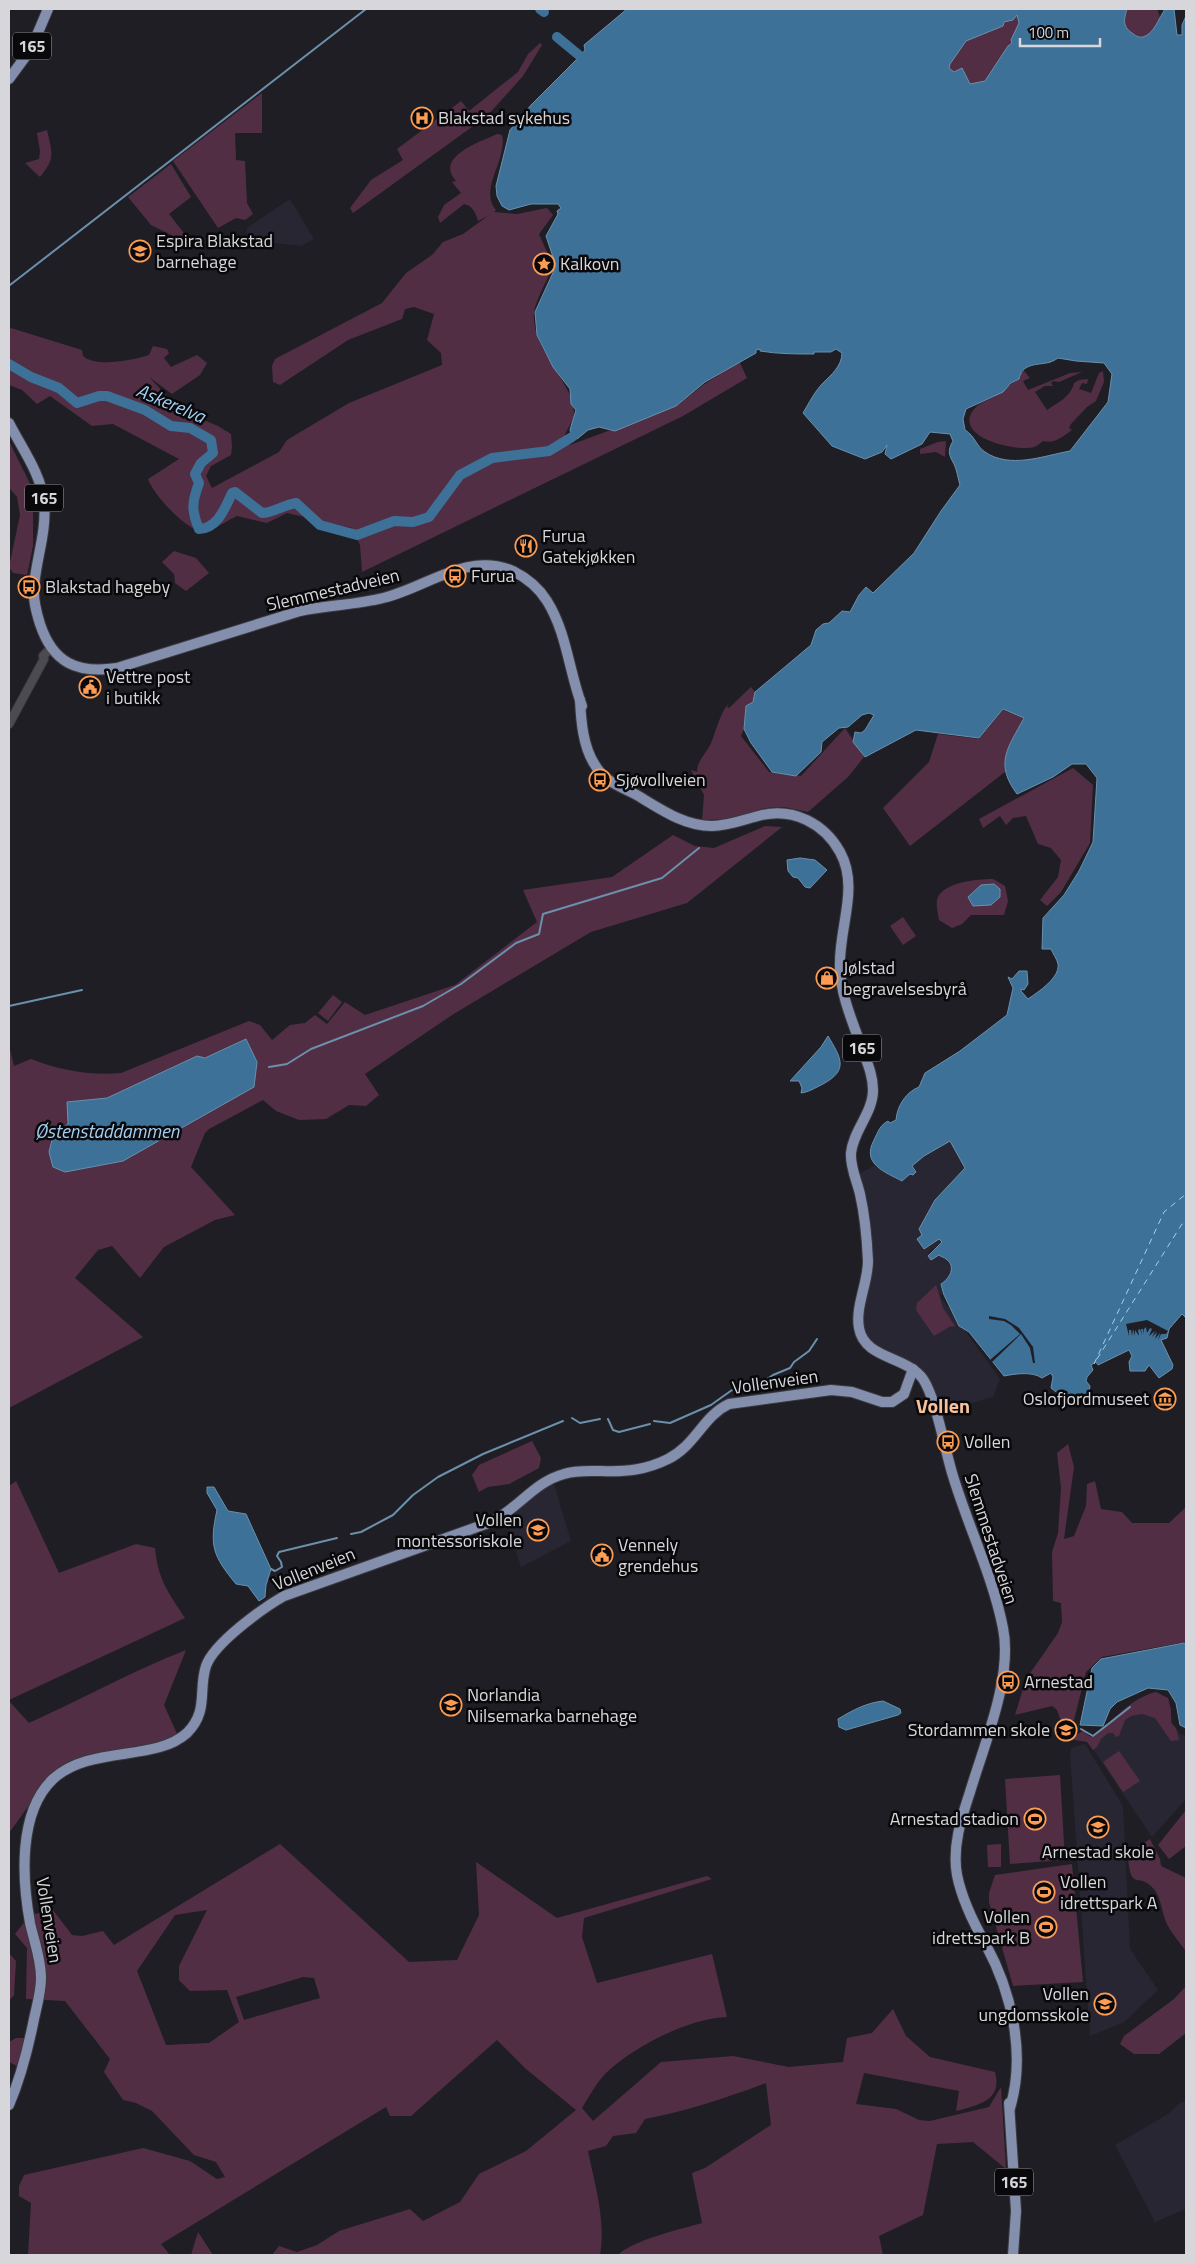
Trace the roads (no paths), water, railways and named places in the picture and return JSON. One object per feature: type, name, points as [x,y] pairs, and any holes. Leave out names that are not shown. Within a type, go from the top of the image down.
[{"type":"main road","name":"165","points":[[9,79],[31,49],[48,9]]},
{"type":"main road","name":"165","points":[[9,423],[39,482],[44,500],[43,527],[35,580],[34,606],[52,650]]},
{"type":"main road","name":"Slemmestadveien","points":[[52,650],[65,662],[82,669],[97,671],[117,668],[300,611],[383,598],[465,567],[491,565],[508,569],[524,576],[544,596],[556,618],[580,700],[584,736],[592,760],[607,779],[675,817],[698,825],[725,825],[774,813],[798,816],[821,829],[840,852],[847,872],[848,882],[840,946],[840,978],[844,1000],[871,1073],[873,1086],[872,1101],[854,1142],[851,1156],[862,1206],[868,1258],[858,1325],[862,1337],[873,1349],[913,1369],[922,1379],[929,1394],[953,1477],[999,1612],[1004,1638],[1006,1656],[1002,1682],[962,1819],[956,1849],[956,1867],[960,1888],[1005,1991],[1013,2018],[1017,2059],[1010,2108],[1016,2221],[1014,2255]]},
{"type":"main road","name":"Vollenveien","points":[[9,2105],[30,2043],[41,1983],[39,1957],[28,1911],[26,1834],[36,1804],[55,1777],[85,1761],[163,1746],[184,1735],[193,1725],[201,1709],[204,1674],[212,1654],[256,1615],[284,1596],[374,1562],[492,1522],[509,1511],[541,1483],[559,1475],[576,1471],[632,1471],[658,1464],[688,1446],[716,1412],[729,1404],[831,1390],[855,1392],[890,1403],[903,1395],[913,1369]]},
{"type":"street","points":[[9,724],[44,659],[43,656],[52,650]]},
{"type":"water","points":[[627,9],[1127,9],[1125,25],[1138,37],[1143,37],[1150,33],[1165,9],[1174,9],[1177,35],[1182,35],[1182,25],[1186,16],[1186,1318],[1182,1314],[1169,1329],[1167,1338],[1161,1340],[1173,1365],[1172,1369],[1159,1378],[1149,1365],[1145,1371],[1130,1371],[1129,1362],[1132,1356],[1129,1350],[1098,1365],[1096,1362],[1091,1365],[1093,1370],[1086,1381],[1090,1386],[1089,1393],[1073,1400],[1061,1396],[1051,1388],[1053,1377],[1051,1373],[1042,1378],[1028,1374],[1004,1376],[969,1332],[959,1326],[944,1295],[941,1284],[951,1273],[951,1266],[946,1259],[939,1255],[931,1260],[928,1256],[942,1242],[939,1239],[924,1249],[917,1239],[922,1235],[919,1229],[935,1200],[965,1168],[950,1141],[924,1156],[912,1166],[916,1172],[913,1175],[910,1174],[902,1181],[877,1166],[870,1155],[879,1129],[888,1121],[890,1123],[896,1120],[903,1100],[910,1092],[919,1087],[925,1073],[960,1051],[1007,1015],[1013,988],[1008,977],[1012,979],[1019,971],[1027,971],[1028,984],[1021,991],[1028,999],[1048,984],[1056,974],[1058,964],[1051,949],[1042,949],[1043,918],[1064,895],[1079,871],[1093,842],[1097,778],[1086,764],[1072,764],[1053,777],[1017,794],[1006,773],[1005,764],[1009,747],[1024,718],[1003,709],[979,738],[916,730],[865,757],[853,742],[855,732],[861,733],[865,730],[874,715],[869,713],[862,715],[848,727],[839,728],[822,742],[821,752],[796,776],[772,772],[751,743],[744,729],[746,706],[753,702],[755,692],[811,645],[816,630],[823,624],[829,623],[842,611],[850,612],[859,595],[866,587],[873,593],[914,553],[960,485],[949,453],[953,441],[950,434],[930,432],[922,444],[891,459],[885,454],[887,445],[882,452],[865,459],[832,446],[803,413],[817,390],[838,366],[842,353],[836,349],[831,352],[794,354],[760,351],[760,349],[705,382],[676,406],[615,431],[599,427],[588,430],[577,439],[572,437],[570,430],[576,410],[571,404],[570,389],[553,367],[537,335],[535,312],[556,266],[546,236],[558,214],[557,211],[561,208],[558,204],[531,204],[509,210],[502,206],[497,196],[496,186],[510,130],[531,105],[582,54],[585,50],[584,45]],"holes":[[[1017,15],[1019,23],[1011,40],[1012,43],[1008,46],[985,81],[970,84],[962,68],[954,72],[949,68],[966,41],[1003,26],[1004,22],[1013,20]],[[1058,358],[1104,363],[1112,374],[1108,402],[1070,451],[1027,460],[1005,460],[982,450],[965,430],[963,419],[966,409],[1003,392],[1011,383],[1019,379],[1026,368]]]},
{"type":"water","points":[[800,858],[815,860],[827,870],[810,888],[805,887],[798,878],[793,877],[788,871],[787,860]]},
{"type":"water","points":[[994,884],[1000,889],[1000,897],[991,905],[973,906],[968,897],[981,885]]},
{"type":"water","points":[[828,1036],[839,1057],[840,1063],[837,1074],[812,1090],[801,1093],[802,1088],[799,1081],[790,1081],[821,1047]]},
{"type":"water","name":"Østenstaddammen","points":[[246,1039],[257,1062],[254,1087],[123,1161],[65,1172],[53,1167],[49,1152],[53,1136],[68,1124],[67,1102],[107,1098],[197,1056],[205,1058]]},
{"type":"water","points":[[207,1487],[214,1487],[228,1511],[246,1514],[271,1569],[266,1585],[265,1597],[259,1601],[248,1586],[236,1584],[218,1558],[213,1542],[217,1510],[207,1493]]},
{"type":"water","points":[[1186,1644],[1186,1728],[1180,1725],[1176,1703],[1168,1690],[1148,1688],[1117,1702],[1110,1709],[1103,1726],[1080,1725],[1092,1668],[1101,1659]]},
{"type":"water","points":[[883,1701],[900,1709],[901,1713],[846,1730],[839,1727],[838,1719],[860,1707]]},
{"type":"waterway","points":[[10,285],[366,9]]},
{"type":"waterway","points":[[540,9],[544,12]]},
{"type":"waterway","points":[[557,37],[580,56]]},
{"type":"waterway","name":"Askerelva","points":[[9,364],[31,377],[59,388],[77,403],[99,396],[107,396],[145,410],[171,426],[190,428],[211,440],[213,453],[201,463],[195,474],[199,483],[194,501],[194,511],[199,529],[206,528],[216,521],[232,493],[235,492],[262,513],[296,503],[320,525],[357,535],[394,521],[413,522],[429,517],[460,475],[492,458],[549,451],[572,437]]},
{"type":"waterway","points":[[269,1067],[287,1064],[311,1049],[423,1006],[461,984],[516,943],[539,934],[543,914],[662,878],[699,848]]},
{"type":"waterway","points":[[9,1006],[82,990]]},
{"type":"waterway","points":[[754,1388],[773,1375],[790,1368],[794,1362],[809,1351],[817,1339]]},
{"type":"waterway","points":[[654,1421],[670,1423],[711,1405],[732,1390],[746,1391]]},
{"type":"waterway","points":[[572,1418],[580,1423],[600,1419]]},
{"type":"waterway","points":[[608,1419],[613,1430],[619,1432],[650,1424]]},
{"type":"waterway","points":[[351,1534],[361,1532],[393,1515],[413,1495],[438,1477],[483,1454],[563,1421]]},
{"type":"waterway","points":[[271,1569],[275,1571],[282,1567],[277,1556],[279,1552],[337,1538]]},
{"type":"waterway","points":[[1081,1729],[1093,1736],[1130,1707]]},
{"type":"place","name":"Blakstad sykehus","points":[[422,118]]},
{"type":"place","name":"Espira Blakstad barnehage","points":[[140,251]]},
{"type":"place","name":"Kalkovn","points":[[544,264]]},
{"type":"place","name":"Furua Gatekjøkken","points":[[526,546]]},
{"type":"place","name":"Furua","points":[[455,576]]},
{"type":"place","name":"Blakstad hageby","points":[[29,587]]},
{"type":"place","name":"Vettre post i butikk","points":[[90,687]]},
{"type":"place","name":"Sjøvollveien","points":[[600,780]]},
{"type":"place","name":"Jølstad begravelsesbyrå","points":[[827,978]]},
{"type":"place","name":"Oslofjordmuseet","points":[[1165,1399]]},
{"type":"place","name":"Vollen","points":[[948,1442]]},
{"type":"place","name":"Vollen montessoriskole","points":[[538,1530]]},
{"type":"place","name":"Vennely grendehus","points":[[602,1555]]},
{"type":"place","name":"Arnestad","points":[[1008,1682]]},
{"type":"place","name":"Norlandia Nilsemarka barnehage","points":[[451,1705]]},
{"type":"place","name":"Stordammen skole","points":[[1066,1730]]},
{"type":"place","name":"Arnestad stadion","points":[[1035,1819]]},
{"type":"place","name":"Arnestad skole","points":[[1098,1827]]},
{"type":"place","name":"Vollen idrettspark A","points":[[1044,1892]]},
{"type":"place","name":"Vollen idrettspark B","points":[[1046,1927]]},
{"type":"place","name":"Vollen ungdomsskole","points":[[1105,2004]]},
{"type":"district","name":"Vollen","points":[[943,1406]]}]
